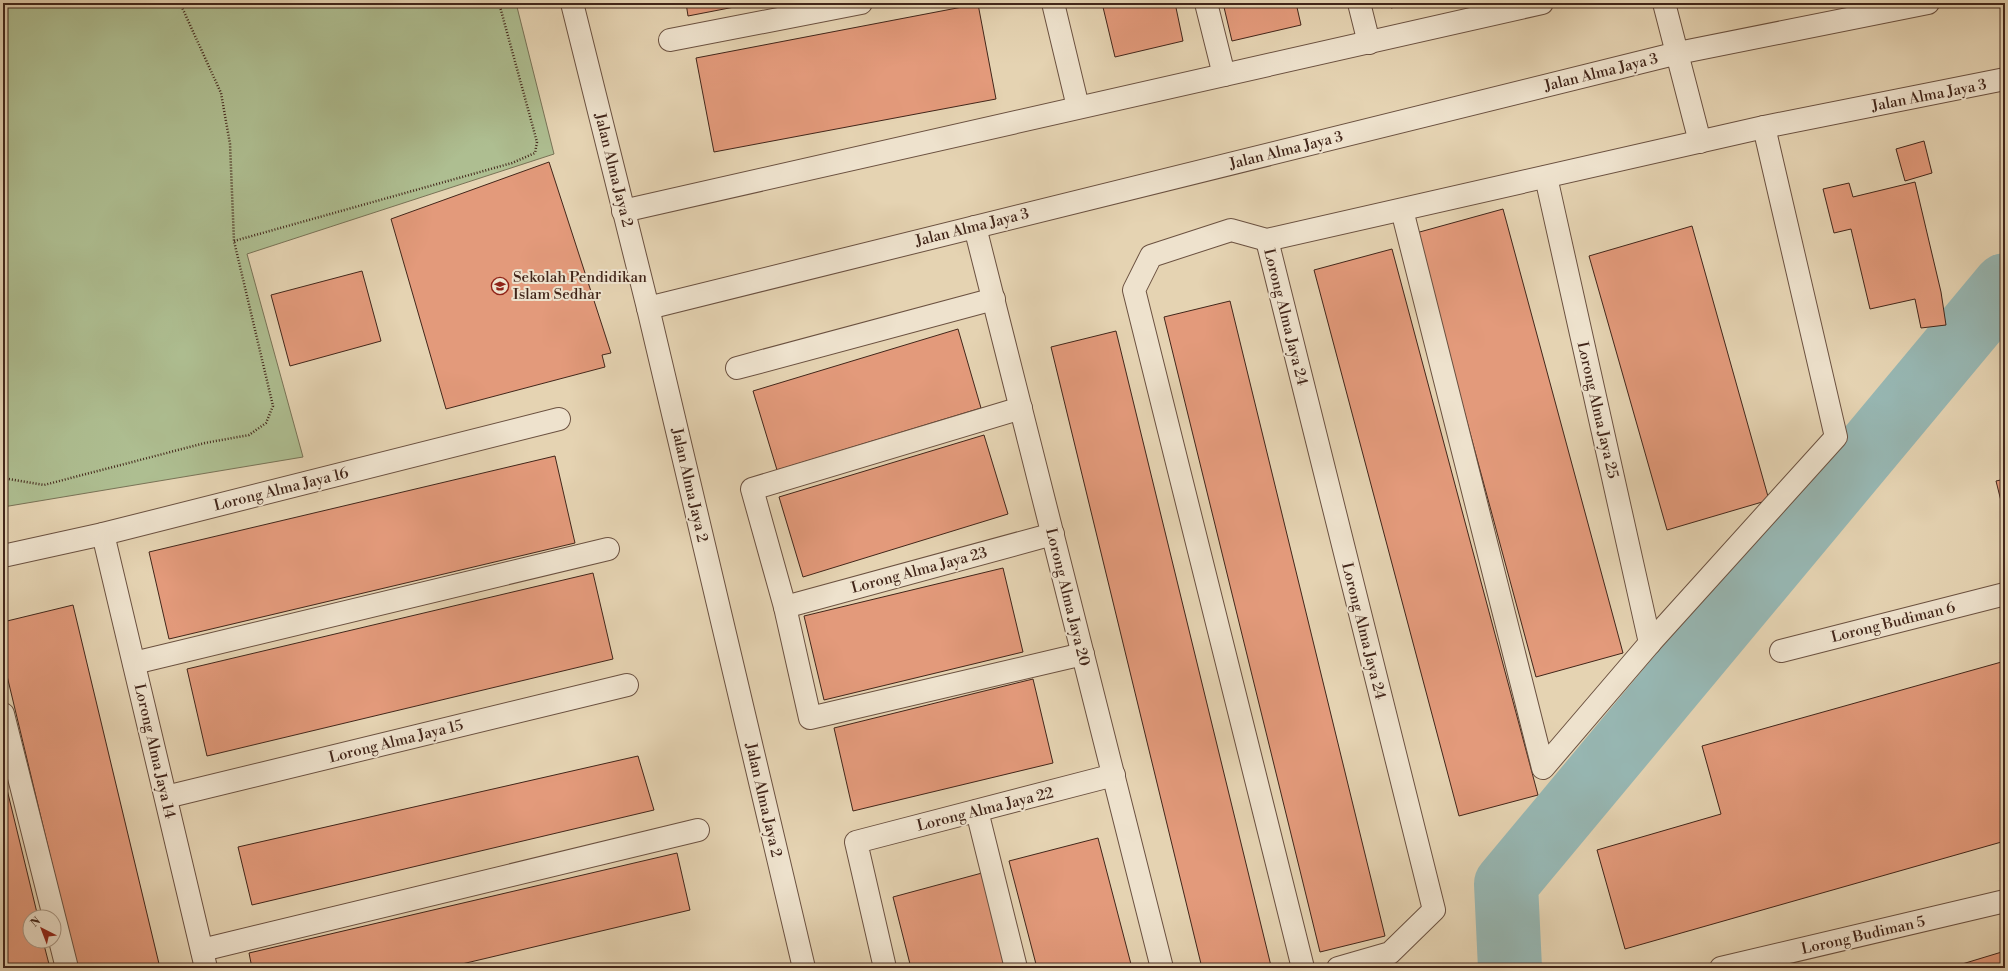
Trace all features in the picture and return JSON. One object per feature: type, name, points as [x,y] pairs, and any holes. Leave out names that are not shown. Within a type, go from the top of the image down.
[{"type":"street","name":"Jalan Alma Jaya 2","points":[[572,3],[648,308],[804,968]]},
{"type":"street","points":[[670,40],[861,3]]},
{"type":"street","points":[[1053,3],[1078,107]]},
{"type":"street","points":[[1206,3],[1224,75]]},
{"type":"street","points":[[1360,3],[1369,43]]},
{"type":"street","points":[[624,211],[709,190],[1369,43],[1504,7],[1542,3]]},
{"type":"street","points":[[1664,3],[1700,142]]},
{"type":"street","name":"Jalan Alma Jaya 3","points":[[648,308],[1678,53],[1928,3]]},
{"type":"street","name":"Jalan Alma Jaya 3","points":[[1267,240],[1764,127],[2005,79]]},
{"type":"street","points":[[1402,210],[1543,768],[1650,643],[1836,437],[1764,127]]},
{"type":"street","name":"Lorong Alma Jaya 25","points":[[1546,177],[1650,643]]},
{"type":"street","name":"Lorong Alma Jaya 20","points":[[975,227],[1162,968]]},
{"type":"street","points":[[1267,240],[1231,230],[1151,256],[1134,290],[1303,968]]},
{"type":"street","name":"Lorong Alma Jaya 24","points":[[1267,240],[1434,910],[1390,953],[1338,968]]},
{"type":"street","points":[[737,368],[994,299]]},
{"type":"street","points":[[1021,408],[752,489],[785,607],[810,718],[1083,654]]},
{"type":"street","name":"Lorong Alma Jaya 16","points":[[3,556],[103,534],[559,419]]},
{"type":"street","name":"Lorong Alma Jaya 14","points":[[103,534],[204,959]]},
{"type":"street","name":"Lorong Alma Jaya 23","points":[[785,607],[1053,534]]},
{"type":"street","points":[[134,663],[608,549]]},
{"type":"street","name":"Lorong Budiman 6","points":[[1781,651],[2005,594]]},
{"type":"street","name":"Lorong Alma Jaya 15","points":[[166,797],[627,685]]},
{"type":"street","points":[[3,714],[67,968]]},
{"type":"street","name":"Lorong Alma Jaya 22","points":[[885,968],[856,842],[1114,775]]},
{"type":"street","points":[[977,811],[1016,968]]},
{"type":"street","points":[[204,959],[698,830]]},
{"type":"street","name":"Lorong Budiman 5","points":[[1721,968],[2005,901]]},
{"type":"path","points":[[3,478],[44,484],[205,443],[249,436],[266,422],[273,406],[234,242],[230,144],[221,93],[180,3]]},
{"type":"path","points":[[234,242],[512,163],[535,153],[537,142],[499,3]]},
{"type":"green space","points":[[3,3],[516,3],[554,154],[247,254],[303,457],[3,507]]},
{"type":"building","points":[[686,3],[755,3],[688,16]]},
{"type":"building","points":[[1102,3],[1175,3],[1183,41],[1115,57]]},
{"type":"building","points":[[1223,3],[1296,3],[1301,25],[1232,41]]},
{"type":"building","points":[[1390,3],[1413,3],[1391,8]]},
{"type":"building","points":[[978,4],[996,99],[714,152],[696,58]]},
{"type":"building","points":[[1924,141],[1932,173],[1905,181],[1896,149]]},
{"type":"building","name":"Sekolah Pendidikan Islam Sedhar","points":[[549,162],[611,353],[602,355],[605,367],[446,409],[391,219]]},
{"type":"building","points":[[1915,182],[1941,292],[1946,325],[1921,328],[1915,299],[1870,309],[1851,229],[1834,233],[1823,189],[1849,183],[1853,197]]},
{"type":"building","points":[[1503,209],[1623,653],[1536,677],[1416,233]]},
{"type":"building","points":[[1692,226],[1769,500],[1667,530],[1589,256]]},
{"type":"building","points":[[1392,249],[1538,795],[1459,816],[1314,270]]},
{"type":"building","points":[[362,271],[381,341],[290,366],[271,295]]},
{"type":"building","points":[[1230,301],[1385,936],[1320,952],[1164,317]]},
{"type":"building","points":[[958,329],[981,408],[777,470],[753,391]]},
{"type":"building","points":[[1116,331],[1271,966],[1262,968],[1202,968],[1051,347]]},
{"type":"building","points":[[984,435],[1008,514],[803,577],[779,497]]},
{"type":"building","points":[[555,456],[575,543],[169,639],[149,552]]},
{"type":"building","points":[[2005,479],[2005,517],[1996,481]]},
{"type":"building","points":[[1003,568],[1023,652],[824,700],[804,616]]},
{"type":"building","points":[[593,573],[613,659],[207,756],[187,669]]},
{"type":"building","points":[[73,605],[160,968],[77,968],[3,659],[3,622]]},
{"type":"building","points":[[2005,661],[2005,841],[1625,949],[1597,850],[1721,814],[1702,746]]},
{"type":"building","points":[[1033,679],[1053,763],[853,811],[834,728]]},
{"type":"building","points":[[638,756],[654,810],[252,905],[238,847]]},
{"type":"building","points":[[3,773],[36,909],[22,909],[22,949],[45,949],[50,968],[3,968]]},
{"type":"building","points":[[1098,838],[1132,968],[1037,968],[1009,861]]},
{"type":"building","points":[[677,853],[690,910],[445,968],[252,968],[249,953]]},
{"type":"building","points":[[982,873],[1006,968],[911,968],[893,897]]},
{"type":"building","points":[[2005,951],[2005,968],[1949,968]]},
{"type":"waterway","points":[[1510,968],[1506,884],[2005,285]]},
{"type":"place","name":"Sekolah Pendidikan Islam Sedhar","points":[[500,286]]}]
